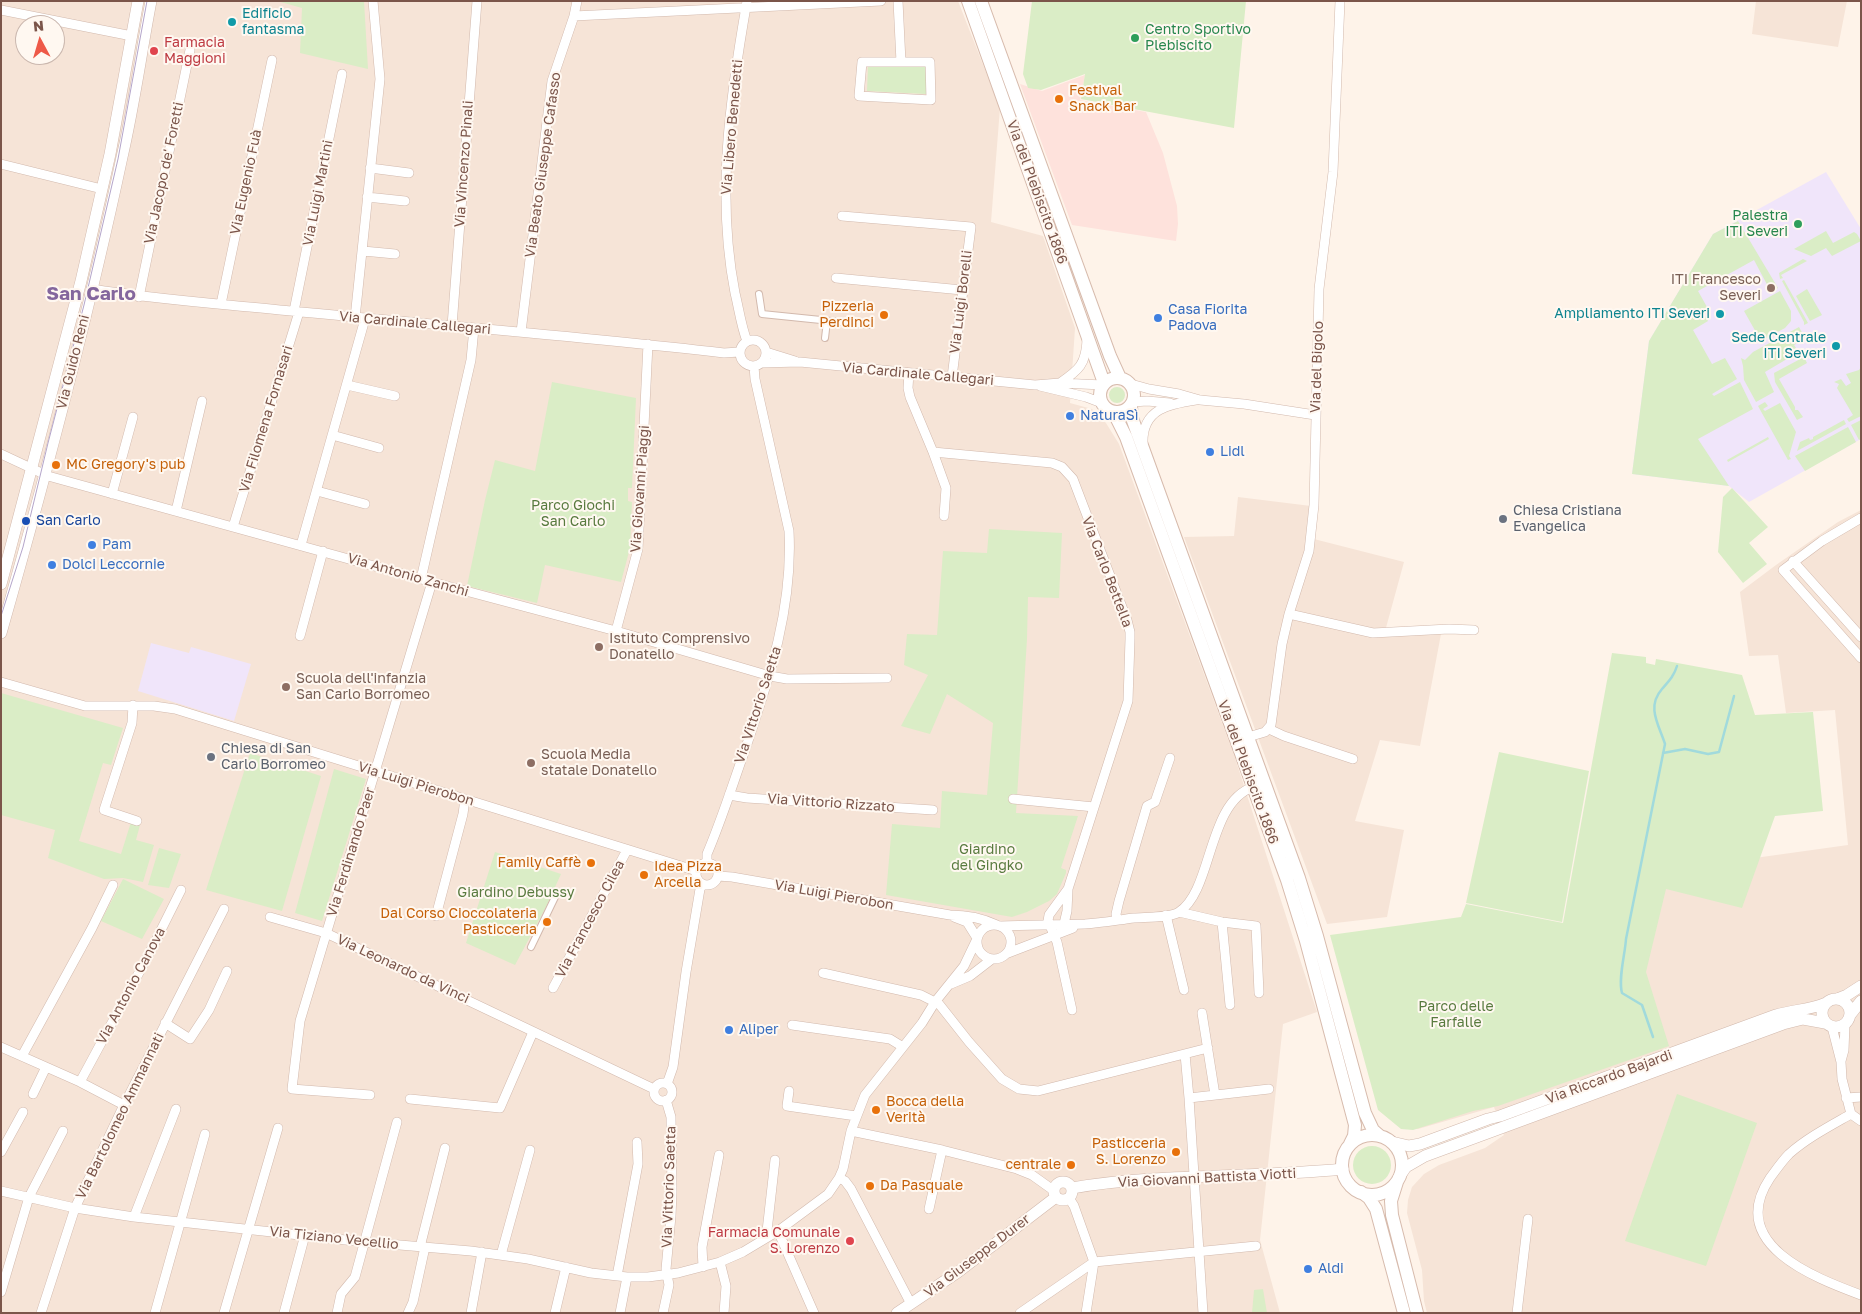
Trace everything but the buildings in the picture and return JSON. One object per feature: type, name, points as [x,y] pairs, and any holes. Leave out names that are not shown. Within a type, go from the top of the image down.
[{"type":"main road","name":"Via del Plebiscito 1866","points":[[968,1],[1104,384]]},
{"type":"main road","name":"Via del Plebiscito 1866","points":[[981,1],[1110,356],[1125,381]]},
{"type":"main road","points":[[1109,380],[1125,381],[1135,394],[1132,404],[1121,412],[1105,406],[1100,394],[1104,384],[1109,380]]},
{"type":"main road","name":"Via del Plebiscito 1866","points":[[1132,404],[1132,418],[1308,905],[1365,1113],[1373,1130],[1380,1136]]},
{"type":"main road","name":"Via del Plebiscito 1866","points":[[1105,406],[1120,422],[1126,437],[1287,880],[1306,941],[1355,1125],[1354,1136],[1350,1144]]},
{"type":"main road","points":[[1404,1313],[1376,1209],[1369,1198],[1348,1182],[1343,1169],[1344,1155],[1350,1144],[1364,1136],[1380,1136],[1392,1142],[1397,1148],[1402,1162],[1391,1201],[1392,1215],[1417,1313]]},
{"type":"main road","points":[[1360,1192],[1377,1194],[1392,1187],[1398,1179]]},
{"type":"street","name":"Via Guido Reni","points":[[1,584],[74,308],[102,189],[138,1]]},
{"type":"street","name":"Via Guido Reni","points":[[1,633],[45,474],[92,289],[123,155],[151,1]]},
{"type":"street","points":[[355,318],[380,79],[373,1]]},
{"type":"street","name":"Via Vincenzo Pinali","points":[[452,326],[477,1]]},
{"type":"street","name":"Via Beato Giuseppe Cafasso","points":[[521,332],[552,82],[574,16],[577,1]]},
{"type":"street","points":[[574,16],[747,4],[881,1]]},
{"type":"street","points":[[898,1],[901,62]]},
{"type":"street","name":"Via del Bigolo","points":[[1269,729],[1272,722],[1282,644],[1289,614],[1309,551],[1314,505],[1315,415],[1320,290],[1333,172],[1340,1]]},
{"type":"street","name":"Via Libero Benedetti","points":[[747,4],[730,110],[726,190],[728,244],[732,278],[747,341]]},
{"type":"street","points":[[1,10],[132,36]]},
{"type":"street","name":"Via Jacopo de' Foretti","points":[[139,297],[190,50]]},
{"type":"street","name":"Via Eugenio Fuà","points":[[221,304],[272,60]]},
{"type":"street","points":[[862,62],[901,62],[930,62],[931,100],[859,96],[862,62]]},
{"type":"street","name":"Via Luigi Martini","points":[[296,311],[342,74]]},
{"type":"street","points":[[1,164],[102,189]]},
{"type":"street","points":[[370,168],[409,173]]},
{"type":"street","points":[[367,197],[405,201]]},
{"type":"street","name":"Via Luigi Borelli","points":[[842,216],[971,227],[952,377]]},
{"type":"street","points":[[363,251],[395,254]]},
{"type":"street","points":[[836,278],[962,290]]},
{"type":"street","name":"Via Cardinale Callegari","points":[[92,289],[139,297],[648,344],[724,353],[739,352]]},
{"type":"street","points":[[759,294],[762,314],[870,325]]},
{"type":"street","name":"Via Filomena Fornasari","points":[[233,527],[296,311]]},
{"type":"street","points":[[302,545],[365,319]]},
{"type":"street","points":[[825,338],[827,321]]},
{"type":"street","points":[[421,579],[471,360],[474,328]]},
{"type":"street","points":[[1060,382],[1074,373],[1083,364],[1087,351],[1087,332]]},
{"type":"street","points":[[747,341],[739,352],[744,363],[758,365],[765,358],[766,352]]},
{"type":"street","name":"Via Cardinale Callegari","points":[[747,341],[759,341],[766,352],[800,362]]},
{"type":"street","name":"Via Giovanni Piaggi","points":[[616,631],[638,549],[648,344]]},
{"type":"street","name":"Via Cardinale Callegari","points":[[758,365],[800,362],[1035,384],[1060,382],[1104,384]]},
{"type":"street","name":"Via Vittorio Saetta","points":[[707,864],[707,854],[770,676],[788,590],[790,551],[785,509],[755,379],[758,365]]},
{"type":"street","points":[[909,373],[908,388],[910,397],[934,452],[946,488],[944,516]]},
{"type":"street","points":[[1125,381],[1143,388],[1179,394],[1200,400],[1244,404],[1315,415]]},
{"type":"street","name":"Via Cardinale Callegari","points":[[1035,384],[1086,397],[1105,406]]},
{"type":"street","points":[[347,385],[395,396]]},
{"type":"street","points":[[1143,448],[1143,437],[1150,417],[1161,408],[1177,403],[1200,400]]},
{"type":"street","points":[[176,511],[202,401]]},
{"type":"street","points":[[1132,404],[1147,401],[1177,403]]},
{"type":"street","points":[[112,494],[133,418]]},
{"type":"street","points":[[332,435],[379,448]]},
{"type":"street","name":"Via Carlo Bettella","points":[[934,452],[1052,463],[1062,467],[1073,479],[1130,632],[1128,702],[1068,889],[1067,911],[1058,928],[1048,921],[1049,915],[1068,889]]},
{"type":"street","name":"Via Antonio Zanchi","points":[[1,454],[45,474],[112,494],[616,631],[770,676],[787,679],[887,678]]},
{"type":"street","points":[[317,491],[365,504]]},
{"type":"street","points":[[1861,518],[1793,560],[1783,570],[1861,658]]},
{"type":"street","points":[[300,636],[323,551]]},
{"type":"street","points":[[1793,560],[1861,637]]},
{"type":"street","name":"Via Ferdinando Paer","points":[[370,1095],[292,1089],[300,1021],[432,582]]},
{"type":"street","points":[[1289,614],[1372,633],[1449,629],[1474,630]]},
{"type":"street","name":"Via Luigi Pierobon","points":[[1,682],[85,706],[133,705],[175,709],[697,871]]},
{"type":"street","points":[[133,705],[132,723],[104,810],[137,821]]},
{"type":"street","points":[[1248,737],[1269,729],[1284,736],[1353,759]]},
{"type":"street","points":[[1117,920],[1117,908],[1147,806],[1155,802],[1170,758]]},
{"type":"street","points":[[1179,912],[1194,896],[1218,828],[1229,808],[1242,793],[1253,787]]},
{"type":"street","name":"Via Vittorio Rizzato","points":[[729,795],[747,798],[933,810]]},
{"type":"street","points":[[436,916],[465,799]]},
{"type":"street","points":[[1013,799],[1094,807]]},
{"type":"street","name":"Via Francesco Cilea","points":[[553,988],[627,850]]},
{"type":"street","points":[[707,864],[715,868],[718,876],[714,883],[708,885],[703,884],[697,878],[697,871],[701,866],[707,864]]},
{"type":"street","name":"Via Luigi Pierobon","points":[[718,876],[950,915],[985,919],[999,925]]},
{"type":"street","name":"Via Vittorio Saetta","points":[[663,1313],[669,1284],[666,1262],[671,1216],[672,1117],[666,1100],[672,1094],[667,1084],[673,1068],[692,928],[700,889],[703,884]]},
{"type":"street","points":[[22,1056],[92,928],[113,885]]},
{"type":"street","name":"Via Antonio Canova","points":[[80,1082],[182,890]]},
{"type":"street","points":[[531,947],[557,893]]},
{"type":"street","name":"Via Bartolomeo Ammannati","points":[[41,1313],[76,1208],[124,1105],[224,909]]},
{"type":"street","points":[[1058,928],[1002,957],[992,959],[982,954],[978,949],[977,940],[980,931],[986,926],[1058,928],[1179,912],[1222,922],[1256,926],[1259,993]]},
{"type":"street","name":"Via Luigi Pierobon","points":[[950,915],[966,922],[977,940]]},
{"type":"street","points":[[1166,915],[1184,990]]},
{"type":"street","name":"Via Leonardo da Vinci","points":[[270,917],[326,933],[654,1089]]},
{"type":"street","points":[[1222,922],[1230,1005]]},
{"type":"street","points":[[999,925],[1008,931],[1011,940],[1008,953]]},
{"type":"street","points":[[1058,928],[1072,1010]]},
{"type":"street","name":"Via Tiziano Vecellio","points":[[1,1191],[76,1208],[134,1217],[364,1242],[482,1252],[591,1273],[617,1276],[667,1274],[703,1268],[720,1262],[778,1231],[828,1194],[840,1178],[846,1159],[851,1131],[865,1095],[964,966],[977,940]]},
{"type":"street","name":"Via Tiziano Vecellio","points":[[949,985],[970,976],[992,959]]},
{"type":"street","name":"Via Bartolomeo Ammannati","points":[[165,1024],[190,1038],[209,1010],[228,971]]},
{"type":"street","points":[[823,973],[921,995],[939,1004],[1002,1079],[1010,1085],[1029,1091],[1038,1091],[1208,1048]]},
{"type":"street","name":"Via Riccardo Bajardi","points":[[1392,1142],[1409,1146],[1420,1144],[1776,1015],[1817,1007],[1846,995],[1861,986]]},
{"type":"street","points":[[1840,1062],[1844,1050],[1848,1020],[1847,1004],[1831,1001],[1821,1013],[1829,1025],[1840,1062],[1846,1098],[1851,1114],[1861,1121]]},
{"type":"street","points":[[1848,1020],[1861,1001]]},
{"type":"street","points":[[1202,1013],[1215,1095]]},
{"type":"street","name":"Via Riccardo Bajardi","points":[[1398,1179],[1406,1167],[1425,1156],[1783,1024],[1803,1019],[1839,1027],[1848,1020]]},
{"type":"street","points":[[792,1025],[890,1039],[903,1047]]},
{"type":"street","points":[[410,1099],[500,1108],[533,1032]]},
{"type":"street","points":[[1,1047],[80,1082],[124,1105]]},
{"type":"street","points":[[1184,1054],[1189,1098],[1203,1313]]},
{"type":"street","points":[[33,1094],[46,1067]]},
{"type":"street","points":[[666,1100],[660,1101],[656,1097],[654,1089],[660,1084],[667,1084]]},
{"type":"street","points":[[1189,1098],[1269,1089]]},
{"type":"street","points":[[789,1091],[787,1106],[856,1116]]},
{"type":"street","points":[[1846,1098],[1861,1097]]},
{"type":"street","points":[[134,1217],[176,1109]]},
{"type":"street","points":[[1,1152],[23,1112]]},
{"type":"street","points":[[1851,1114],[1789,1154],[1761,1191],[1758,1203],[1759,1219],[1764,1233],[1774,1249],[1793,1264],[1823,1281],[1861,1295]]},
{"type":"street","points":[[337,1313],[341,1294],[355,1277],[397,1122]]},
{"type":"street","name":"Via Tiziano Vecellio","points":[[248,1228],[278,1128]]},
{"type":"street","points":[[1,1292],[29,1197],[63,1131]]},
{"type":"street","points":[[851,1131],[942,1150],[1027,1172],[1054,1193]]},
{"type":"street","points":[[155,1313],[205,1134]]},
{"type":"street","points":[[617,1276],[638,1164],[637,1142]]},
{"type":"street","points":[[408,1313],[414,1302],[422,1247],[445,1148]]},
{"type":"street","points":[[501,1255],[530,1150]]},
{"type":"street","points":[[929,1209],[942,1150]]},
{"type":"street","points":[[703,1268],[702,1246],[719,1155]]},
{"type":"street","points":[[769,1236],[767,1231],[775,1160]]},
{"type":"street","name":"Via Giovanni Battista Viotti","points":[[1071,1193],[1069,1183],[1062,1181],[1056,1184],[1054,1193],[1062,1200],[1071,1193],[1140,1181],[1343,1169]]},
{"type":"street","points":[[840,1178],[851,1189],[911,1304]]},
{"type":"street","name":"Via Giuseppe Durer","points":[[897,1313],[958,1272],[1054,1193]]},
{"type":"street","points":[[1071,1193],[1094,1262],[1086,1313]]},
{"type":"street","points":[[1517,1313],[1528,1219]]},
{"type":"street","points":[[224,1313],[248,1228]]},
{"type":"street","points":[[778,1231],[814,1312]]},
{"type":"street","points":[[284,1313],[305,1235]]},
{"type":"street","points":[[1020,1313],[1094,1262],[1256,1246]]},
{"type":"street","points":[[471,1313],[482,1252]]},
{"type":"street","points":[[720,1262],[726,1286],[724,1313]]},
{"type":"street","points":[[555,1313],[566,1267]]},
{"type":"street","points":[[620,1313],[627,1277]]},
{"type":"shaded area","points":[[1,1],[958,1],[1000,108],[991,222],[1043,236],[1075,328],[1070,403],[1092,409],[1106,423],[1119,444],[1235,758],[1317,1012],[1283,1024],[1260,1240],[1280,1313],[1,1313]]},
{"type":"shaded area","points":[[1756,1],[1847,1],[1838,47],[1752,34]]},
{"type":"shaded area","points":[[1085,75],[1080,100],[1146,112],[1163,153],[1177,206],[1178,224],[1176,241],[1072,225],[1020,84],[1042,91]]},
{"type":"shaded area","name":"ITI Francesco Severi","points":[[1826,172],[1861,229],[1861,439],[1749,502],[1729,486],[1632,474],[1649,341],[1713,234]]},
{"type":"shaded area","points":[[1238,497],[1311,506],[1310,538],[1404,562],[1384,635],[1441,634],[1420,746],[1380,740],[1355,821],[1404,830],[1387,917],[1327,924],[1184,537],[1234,536]]},
{"type":"shaded area","points":[[1861,510],[1861,1313],[1427,1313],[1424,1301],[1422,1270],[1407,1213],[1412,1187],[1424,1174],[1439,1165],[1485,1148],[1504,1135],[1494,1107],[1418,1129],[1406,1129],[1647,873],[1848,845],[1835,710],[1786,713],[1778,655],[1749,656],[1740,592],[1838,522]]},
{"type":"shaded area","points":[[151,643],[189,653],[191,647],[251,664],[234,721],[138,691]]},
{"type":"green space","points":[[277,1],[364,1],[368,69],[300,53],[302,8]]},
{"type":"green space","name":"Centro Sportivo Plebiscito","points":[[1032,1],[1246,1],[1234,128],[1081,99],[1085,74],[1041,90],[1028,88],[1023,74]]},
{"type":"green space","points":[[868,66],[926,66],[926,94],[867,91]]},
{"type":"green space","points":[[1738,221],[1778,288],[1771,292],[1754,260],[1698,291],[1707,307],[1702,311],[1708,321],[1693,330],[1712,364],[1725,358],[1737,379],[1712,394],[1714,396],[1740,382],[1753,409],[1698,439],[1729,486],[1632,474],[1649,341],[1713,234]]},
{"type":"green space","points":[[1826,231],[1833,243],[1854,232],[1861,241],[1832,256],[1826,248],[1811,256],[1794,249]]},
{"type":"green space","points":[[1803,259],[1807,261],[1781,275],[1783,278],[1780,279],[1779,273]]},
{"type":"green space","points":[[1784,280],[1808,323],[1804,325],[1782,281]]},
{"type":"green space","points":[[1807,289],[1822,315],[1810,321],[1796,296]]},
{"type":"green space","points":[[1780,291],[1791,311],[1791,321],[1785,328],[1761,341],[1744,311]]},
{"type":"green space","points":[[1799,327],[1805,338],[1794,345],[1796,348],[1790,352],[1792,356],[1765,372],[1774,392],[1756,402],[1744,380],[1741,358],[1745,360],[1753,352]]},
{"type":"green space","points":[[1804,357],[1807,363],[1779,379],[1795,410],[1798,410],[1803,417],[1797,420],[1775,382],[1774,373]]},
{"type":"green space","points":[[1861,367],[1861,416],[1849,422],[1847,419],[1853,415],[1837,388],[1839,384],[1834,382],[1841,379],[1846,386],[1851,383],[1846,374],[1859,370]]},
{"type":"green space","name":"Parco Giochi San Carlo","points":[[552,382],[636,398],[632,488],[628,488],[628,501],[632,502],[630,548],[621,582],[545,565],[537,603],[467,586],[495,460],[535,471]]},
{"type":"green space","points":[[1114,387],[1120,387],[1125,392],[1123,401],[1114,403],[1109,398],[1109,392]]},
{"type":"green space","points":[[1765,402],[1768,406],[1763,409],[1765,411],[1780,403],[1796,432],[1789,456],[1791,459],[1788,460],[1758,406]]},
{"type":"green space","points":[[1844,420],[1846,424],[1797,451],[1800,442],[1809,438],[1810,440],[1813,439],[1813,437]]},
{"type":"green space","points":[[1861,420],[1861,439],[1859,440],[1851,425]]},
{"type":"green space","points":[[1848,427],[1856,442],[1805,471],[1795,456]]},
{"type":"green space","points":[[1768,437],[1769,439],[1728,462],[1727,460]]},
{"type":"green space","points":[[1732,488],[1768,527],[1749,543],[1767,564],[1743,583],[1718,552],[1723,497]]},
{"type":"green space","name":"Giardino del Gingko","points":[[989,529],[1062,533],[1059,598],[1028,597],[1016,813],[1078,816],[1061,868],[1066,870],[1066,873],[1057,894],[1049,901],[1012,917],[886,895],[892,824],[940,828],[942,791],[987,795],[993,723],[947,694],[930,734],[901,726],[928,675],[904,665],[907,634],[937,635],[943,551],[987,553]]},
{"type":"green space","name":"Parco delle Farfalle","points":[[1612,653],[1646,657],[1646,663],[1655,665],[1656,659],[1742,675],[1755,715],[1813,712],[1823,811],[1775,816],[1742,908],[1666,889],[1646,972],[1669,1046],[1498,1106],[1473,1111],[1413,1130],[1401,1129],[1378,1110],[1330,935],[1461,917],[1466,904],[1563,923]]},
{"type":"green space","points":[[1,693],[123,728],[111,765],[103,763],[79,841],[121,854],[131,822],[140,825],[136,840],[154,845],[143,882],[123,878],[104,879],[48,858],[55,830],[1,815]]},
{"type":"green space","points":[[1499,752],[1589,771],[1562,922],[1466,903]]},
{"type":"green space","points":[[250,753],[321,776],[282,911],[206,890]]},
{"type":"green space","points":[[334,769],[366,779],[322,921],[295,913]]},
{"type":"green space","points":[[159,848],[181,854],[169,888],[148,885]]},
{"type":"green space","name":"Giardino Debussy","points":[[495,852],[561,874],[546,907],[515,965],[466,943]]},
{"type":"green space","points":[[123,879],[164,899],[142,939],[101,921]]},
{"type":"green space","points":[[1677,1094],[1757,1123],[1706,1266],[1625,1241]]},
{"type":"green space","points":[[1372,1146],[1385,1152],[1391,1165],[1385,1178],[1372,1184],[1359,1178],[1353,1165],[1359,1152]]},
{"type":"green space","points":[[1263,1289],[1267,1313],[1252,1313],[1254,1290]]},
{"type":"waterway","points":[[1653,1037],[1642,1005],[1622,993],[1621,974],[1626,939],[1665,744],[1655,716],[1655,703],[1657,696],[1673,676],[1677,666]]},
{"type":"waterway","points":[[1663,753],[1685,749],[1708,754],[1719,752],[1734,696]]},
{"type":"tram line","points":[[1,616],[23,547],[84,305],[118,159],[147,1]]},
{"type":"place","name":"Edificio fantasma","points":[[232,22]]},
{"type":"place","name":"Centro Sportivo Plebiscito","points":[[1135,38]]},
{"type":"place","name":"Farmacia Maggioni","points":[[154,51]]},
{"type":"place","name":"Festival Snack Bar","points":[[1059,99]]},
{"type":"place","name":"Palestra ITI Severi","points":[[1798,224]]},
{"type":"place","name":"ITI Francesco Severi","points":[[1771,288]]},
{"type":"place","name":"Ampliamento ITI Severi","points":[[1720,314]]},
{"type":"place","name":"Pizzeria Perdinci","points":[[884,315]]},
{"type":"place","name":"Casa Fiorita Padova","points":[[1158,318]]},
{"type":"place","name":"Sede Centrale ITI Severi","points":[[1836,346]]},
{"type":"place","name":"NaturaSì","points":[[1070,416]]},
{"type":"place","name":"Lidl","points":[[1210,452]]},
{"type":"place","name":"MC Gregory's pub","points":[[56,465]]},
{"type":"place","name":"Chiesa Cristiana Evangelica","points":[[1503,519]]},
{"type":"place","name":"San Carlo","points":[[26,521]]},
{"type":"place","name":"Pam","points":[[92,545]]},
{"type":"place","name":"Dolci Leccornie","points":[[52,565]]},
{"type":"place","name":"Istituto Comprensivo Donatello","points":[[599,647]]},
{"type":"place","name":"Scuola dell'infanzia San Carlo Borromeo","points":[[286,687]]},
{"type":"place","name":"Chiesa di San Carlo Borromeo","points":[[211,757]]},
{"type":"place","name":"Scuola Media statale Donatello","points":[[531,763]]},
{"type":"place","name":"Family Caffè","points":[[591,863]]},
{"type":"place","name":"Idea Pizza Arcella","points":[[644,875]]},
{"type":"place","name":"Dal Corso Cioccolateria Pasticceria","points":[[547,922]]},
{"type":"place","name":"Aliper","points":[[729,1030]]},
{"type":"place","name":"Bocca della Verità","points":[[876,1110]]},
{"type":"place","name":"Pasticceria S. Lorenzo","points":[[1176,1152]]},
{"type":"place","name":"centrale","points":[[1071,1165]]},
{"type":"place","name":"Da Pasquale","points":[[870,1186]]},
{"type":"place","name":"Farmacia Comunale S. Lorenzo","points":[[850,1241]]},
{"type":"place","name":"Aldi","points":[[1308,1269]]},
{"type":"district","name":"San Carlo","points":[[91,294]]}]
